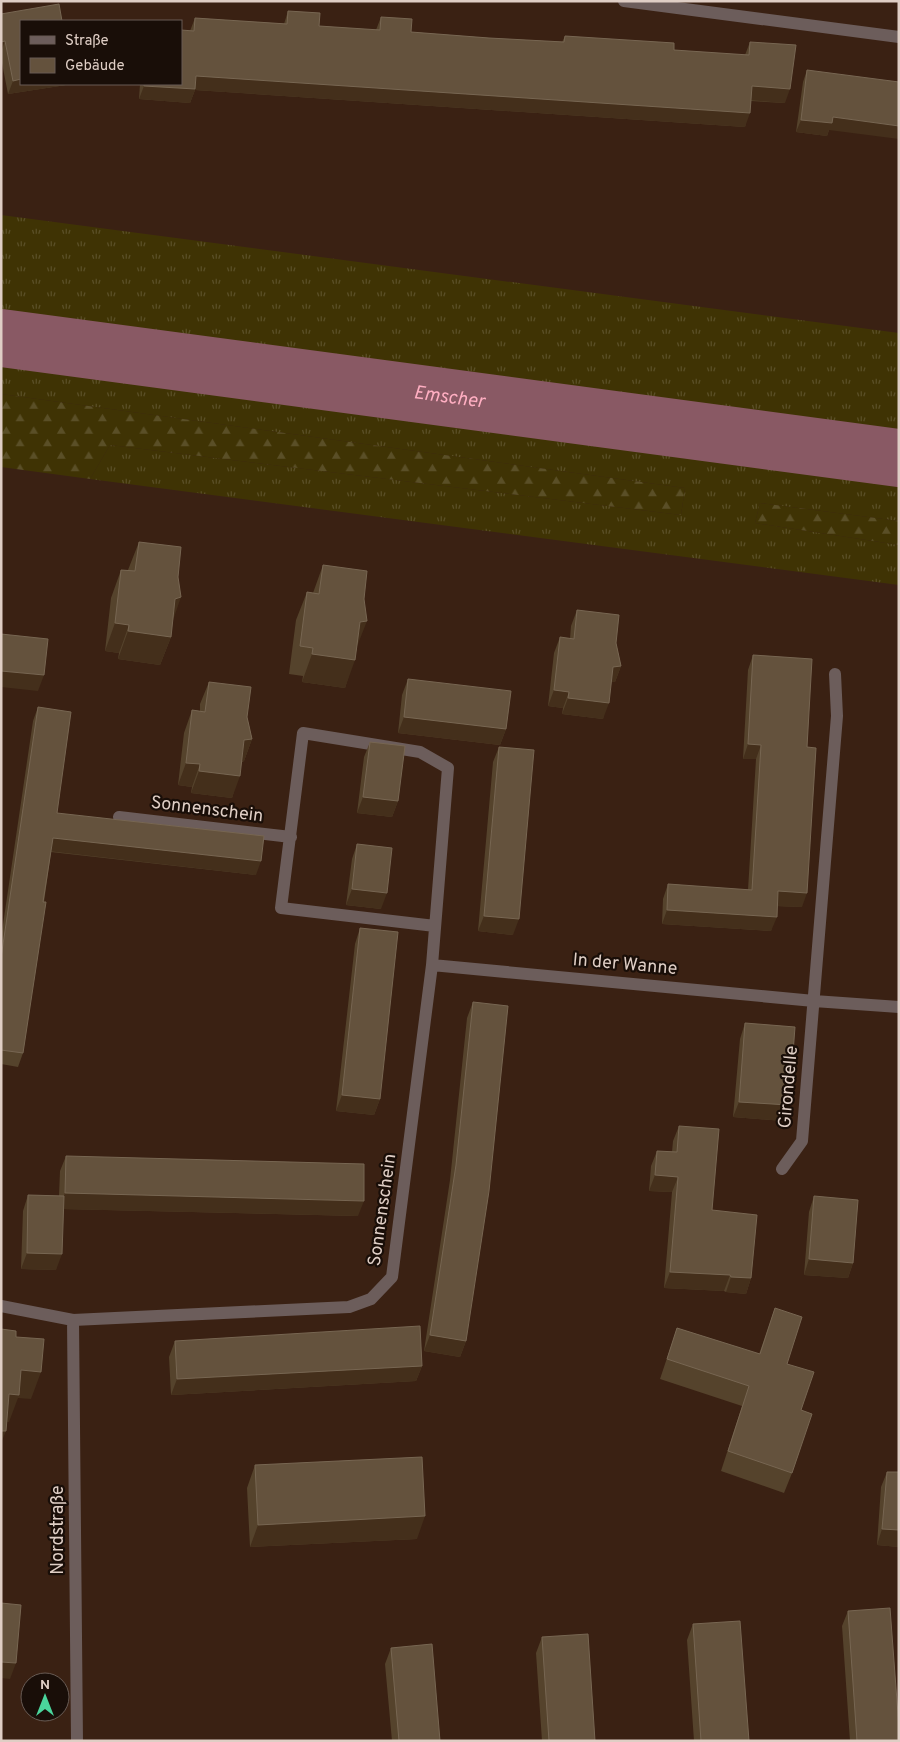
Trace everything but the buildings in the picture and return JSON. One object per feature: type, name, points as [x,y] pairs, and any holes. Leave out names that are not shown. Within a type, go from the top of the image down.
[{"type":"street","points":[[624,1],[899,37]]},
{"type":"street","points":[[814,1001],[837,716],[835,674]]},
{"type":"street","name":"Sonnenschein","points":[[1,1306],[73,1320],[349,1307],[371,1299],[392,1277],[432,965],[448,768],[420,752],[303,733],[281,908],[435,926]]},
{"type":"street","name":"Sonnenschein","points":[[119,817],[291,837]]},
{"type":"street","name":"In der Wanne","points":[[432,965],[814,1001],[899,1007]]},
{"type":"street","name":"Girondelle","points":[[782,1169],[802,1141],[814,1001]]},
{"type":"street","name":"Nordstraße","points":[[73,1320],[77,1741]]},
{"type":"green space","points":[[1,215],[899,333],[899,521],[760,503],[755,523],[899,545],[899,585],[90,479],[110,445],[681,515],[685,488],[1,394]]},
{"type":"green space","points":[[1,394],[685,488],[681,515],[110,445],[90,479],[1,467]]},
{"type":"green space","points":[[760,503],[899,521],[899,545],[755,523]]},
{"type":"waterway","name":"Emscher","points":[[1,338],[899,458]]}]
